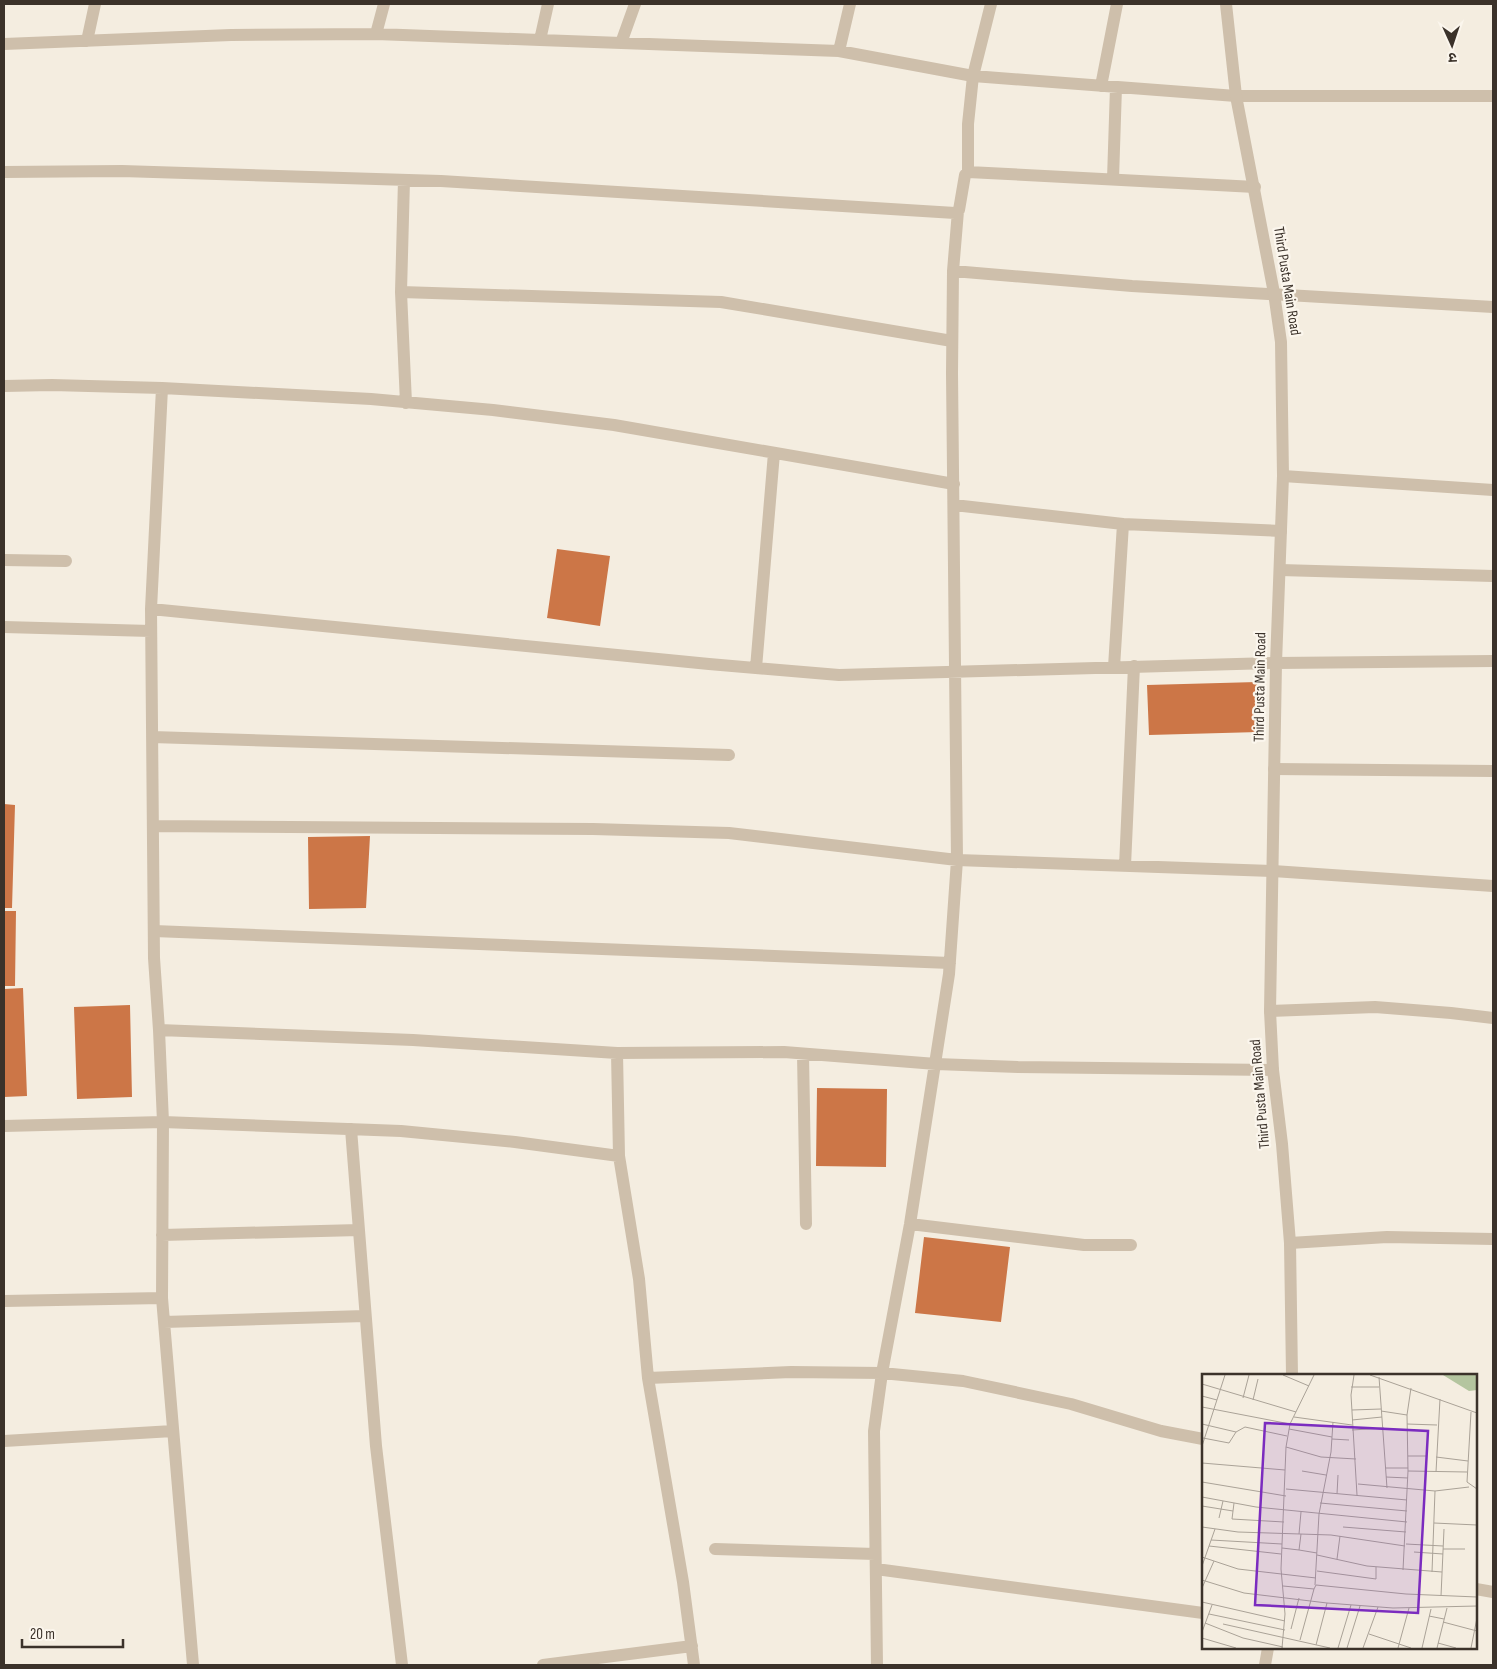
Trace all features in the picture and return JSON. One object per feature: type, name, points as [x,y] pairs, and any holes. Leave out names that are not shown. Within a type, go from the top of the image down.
[{"type":"street","points":[[87,40],[95,4]]},
{"type":"street","points":[[376,34],[384,4]]},
{"type":"street","points":[[540,40],[548,4]]},
{"type":"street","points":[[621,43],[635,4]]},
{"type":"street","points":[[839,52],[850,4]]},
{"type":"street","points":[[877,1665],[874,1431],[882,1373],[910,1224],[936,1064],[950,962],[956,860],[953,272],[958,211],[965,175],[968,172],[968,124],[973,76],[991,4]]},
{"type":"street","points":[[1101,86],[1117,4]]},
{"type":"street","name":"Third Pusta Main Road","points":[[1226,4],[1236,96],[1255,187],[1281,342],[1283,476],[1276,664],[1270,1011],[1273,1070],[1282,1144],[1290,1243],[1292,1374]]},
{"type":"street","points":[[4,44],[231,35],[376,34],[839,52],[973,76],[1236,96],[1493,96]]},
{"type":"street","points":[[1113,179],[1116,87]]},
{"type":"street","points":[[4,172],[122,171],[442,181],[955,213],[958,211]]},
{"type":"street","points":[[968,172],[1255,187]]},
{"type":"street","points":[[404,180],[401,292],[406,402]]},
{"type":"street","points":[[953,272],[1132,286],[1493,307]]},
{"type":"street","points":[[401,292],[721,302],[952,341]]},
{"type":"street","points":[[4,386],[52,385],[162,388],[406,402],[493,410],[614,425],[954,484]]},
{"type":"street","points":[[162,388],[151,609],[154,931],[163,1122],[162,1298],[193,1665]]},
{"type":"street","points":[[756,668],[774,453]]},
{"type":"street","points":[[1283,476],[1493,490]]},
{"type":"street","points":[[954,505],[1123,524],[1281,531]]},
{"type":"street","points":[[1114,667],[1123,524]]},
{"type":"street","points":[[4,560],[66,561]]},
{"type":"street","points":[[1280,570],[1493,576]]},
{"type":"street","points":[[151,609],[839,675],[1134,666],[1493,661]]},
{"type":"street","points":[[4,627],[151,631]]},
{"type":"street","points":[[1124,866],[1134,666]]},
{"type":"street","points":[[152,737],[729,755]]},
{"type":"street","points":[[1274,769],[1493,771]]},
{"type":"street","points":[[153,826],[593,829],[729,833],[956,860],[1273,871],[1493,886]]},
{"type":"street","points":[[154,931],[950,962]]},
{"type":"street","points":[[1270,1011],[1375,1007],[1493,1018]]},
{"type":"street","points":[[159,1030],[413,1040],[617,1053],[803,1054],[936,1064],[1018,1067],[1273,1070]]},
{"type":"street","points":[[617,1053],[619,1156],[639,1279],[648,1378],[694,1665]]},
{"type":"street","points":[[803,1054],[806,1224]]},
{"type":"street","points":[[4,1126],[163,1122],[351,1129],[410,1132],[515,1142],[619,1156]]},
{"type":"street","points":[[351,1129],[376,1446],[402,1665]]},
{"type":"street","points":[[910,1224],[1084,1245],[1131,1245]]},
{"type":"street","points":[[162,1235],[359,1230]]},
{"type":"street","points":[[1290,1243],[1387,1237],[1493,1239]]},
{"type":"street","points":[[4,1302],[162,1298]]},
{"type":"street","points":[[164,1322],[365,1316]]},
{"type":"street","points":[[648,1378],[791,1372],[882,1373],[963,1381],[1071,1404],[1160,1431],[1202,1439]]},
{"type":"street","points":[[4,1440],[173,1431]]},
{"type":"street","points":[[715,1549],[876,1554]]},
{"type":"street","points":[[876,1569],[1202,1613]]},
{"type":"street","points":[[1477,1589],[1493,1592]]},
{"type":"street","points":[[544,1665],[692,1646]]},
{"type":"street","points":[[1265,1665],[1268,1649]]},
{"type":"building","points":[[557,549],[610,556],[600,626],[547,618]]},
{"type":"building","points":[[1257,682],[1259,732],[1149,735],[1147,685]]},
{"type":"building","points":[[4,804],[15,805],[12,908],[4,908]]},
{"type":"building","points":[[370,836],[366,908],[309,909],[308,837]]},
{"type":"building","points":[[4,911],[16,911],[15,986],[4,986]]},
{"type":"building","points":[[23,988],[27,1096],[4,1097],[4,989]]},
{"type":"building","points":[[130,1005],[132,1097],[77,1099],[74,1007]]},
{"type":"building","points":[[817,1088],[887,1089],[886,1167],[816,1166]]},
{"type":"building","points":[[924,1237],[1010,1247],[1001,1322],[915,1313]]}]
